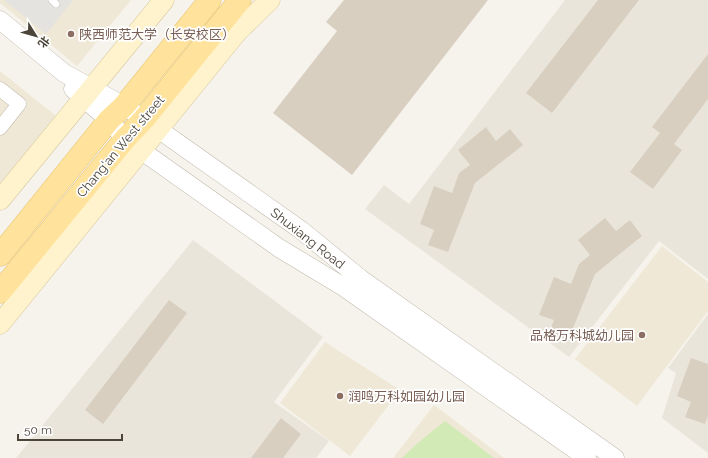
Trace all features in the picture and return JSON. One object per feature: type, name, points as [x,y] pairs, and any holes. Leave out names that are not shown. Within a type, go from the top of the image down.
[{"type":"main road","points":[[0,200],[164,0]]},
{"type":"main road","name":"Chang'an West street","points":[[0,255],[210,0]]},
{"type":"main road","name":"Chang'an West street","points":[[0,292],[151,124],[240,0]]},
{"type":"main road","points":[[151,124],[238,31],[270,0]]},
{"type":"main road","points":[[0,324],[133,145]]},
{"type":"street","name":"Shuxiang Road","points":[[0,20],[87,93],[116,113],[151,124],[301,230],[361,279],[615,458]]},
{"type":"street","name":"Shuxiang Road","points":[[0,31],[62,80],[87,93]]},
{"type":"street","points":[[0,88],[19,104],[0,128]]},
{"type":"street","name":"Shuxiang Road","points":[[116,113],[133,145],[279,248],[342,286],[587,458]]},
{"type":"shaded area","name":"陕西师范大学（长安校区）","points":[[0,0],[131,0],[77,66],[0,3]]},
{"type":"shaded area","points":[[4,0],[73,0],[46,34]]},
{"type":"shaded area","points":[[565,0],[708,0],[708,279],[659,241],[569,357],[365,209],[384,185],[409,204]]},
{"type":"shaded area","points":[[0,71],[60,119],[0,192]]},
{"type":"shaded area","points":[[193,240],[323,337],[274,402],[329,441],[316,458],[16,458]]},
{"type":"shaded area","name":"品格万科城幼儿园","points":[[662,246],[708,282],[708,311],[637,406],[575,359]]},
{"type":"shaded area","points":[[708,314],[708,453],[662,418],[676,373],[668,368]]},
{"type":"shaded area","name":"润鸣万科如园幼儿园","points":[[325,342],[400,390],[350,456],[280,403]]},
{"type":"shaded area","points":[[434,405],[504,458],[393,458]]},
{"type":"green space","points":[[445,421],[494,458],[402,458]]},
{"type":"building","points":[[344,0],[488,0],[352,175],[273,113],[337,31],[326,22]]},
{"type":"building","points":[[598,0],[639,0],[552,113],[526,93]]},
{"type":"building","points":[[708,54],[708,99],[674,144],[682,150],[653,189],[630,172],[660,133],[652,127]]},
{"type":"building","points":[[486,127],[496,141],[510,129],[523,145],[475,183],[448,252],[428,245],[434,230],[420,224],[434,186],[452,193],[459,173],[470,165],[458,150]]},
{"type":"building","points":[[605,218],[616,231],[630,220],[642,236],[595,274],[567,343],[548,336],[554,320],[539,315],[554,277],[571,284],[579,264],[590,255],[578,240]]},
{"type":"building","points":[[169,300],[187,313],[103,424],[85,410]]},
{"type":"building","points":[[691,358],[708,364],[708,416],[705,424],[685,417],[691,402],[677,396]]},
{"type":"building","points":[[281,418],[301,434],[283,458],[251,458]]},
{"type":"place","name":"陕西师范大学（长安校区）","points":[[71,34]]},
{"type":"place","name":"品格万科城幼儿园","points":[[642,335]]},
{"type":"place","name":"润鸣万科如园幼儿园","points":[[340,396]]}]
